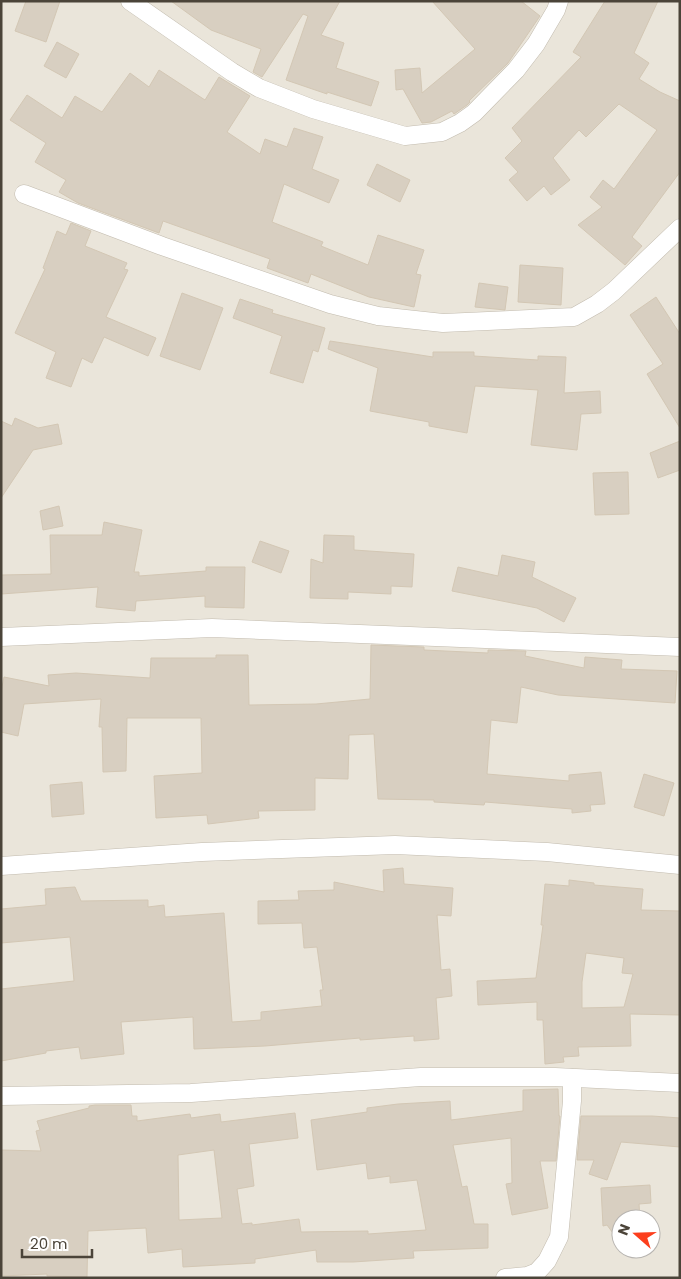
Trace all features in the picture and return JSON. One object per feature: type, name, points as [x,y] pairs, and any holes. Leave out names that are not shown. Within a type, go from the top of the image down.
[{"type":"street","points":[[130,1],[224,67],[259,88],[313,109],[406,136],[442,132],[474,113],[516,70],[536,44],[556,10],[559,1]]},
{"type":"street","points":[[24,194],[162,246],[330,304],[378,316],[444,323],[574,317],[597,304],[614,291],[680,228]]},
{"type":"street","points":[[1,636],[212,628],[680,646]]},
{"type":"street","points":[[1,866],[202,852],[395,845],[547,852],[680,865]]},
{"type":"street","points":[[1,1096],[191,1093],[421,1077],[572,1078],[680,1083]]},
{"type":"street","points":[[505,1278],[527,1276],[537,1272],[547,1261],[559,1237],[572,1101],[572,1078]]},
{"type":"shaded area","points":[[1,1],[680,1],[680,1278],[1,1278]]},
{"type":"building","points":[[26,1],[60,1],[46,42],[15,31]]},
{"type":"building","points":[[171,1],[340,1],[321,35],[344,43],[336,68],[379,82],[371,106],[286,80],[308,16],[303,14],[262,77],[253,72],[261,49],[211,30]]},
{"type":"building","points":[[432,1],[521,1],[540,16],[508,63],[467,105],[454,114],[452,111],[431,122],[422,123],[403,89],[396,90],[395,70],[420,68],[422,93],[475,49]]},
{"type":"building","points":[[605,1],[658,1],[634,53],[649,63],[639,79],[660,92],[680,101],[680,172],[632,237],[642,246],[625,265],[578,225],[602,207],[590,197],[603,180],[614,189],[657,130],[619,104],[586,137],[579,130],[553,158],[570,180],[551,195],[544,186],[527,201],[509,180],[518,172],[505,158],[522,141],[512,128],[581,57],[573,52]]},
{"type":"building","points":[[57,42],[79,54],[66,78],[44,66]]},
{"type":"building","points":[[159,70],[205,100],[219,77],[250,96],[227,132],[260,154],[265,139],[287,147],[294,128],[323,137],[312,169],[339,180],[329,203],[284,184],[272,222],[323,242],[321,246],[368,265],[378,235],[424,250],[416,274],[421,275],[414,307],[369,297],[311,274],[308,283],[267,268],[270,259],[163,221],[159,233],[78,203],[59,192],[66,180],[35,162],[46,143],[10,120],[27,95],[62,118],[75,96],[102,112],[130,73],[149,87]]},
{"type":"building","points":[[377,164],[410,180],[400,202],[367,185]]},
{"type":"building","points":[[71,223],[91,231],[85,246],[127,263],[124,269],[128,270],[106,317],[156,338],[148,356],[104,337],[92,363],[82,358],[71,387],[46,378],[56,352],[15,333],[45,269],[43,268],[57,231],[66,235]]},
{"type":"building","points":[[520,265],[563,268],[561,305],[518,302]]},
{"type":"building","points":[[479,283],[508,287],[505,310],[475,307]]},
{"type":"building","points":[[182,293],[223,308],[200,370],[160,356]]},
{"type":"building","points":[[656,297],[680,334],[680,428],[647,374],[663,364],[630,315]]},
{"type":"building","points":[[240,299],[273,310],[272,313],[325,328],[318,352],[313,350],[303,383],[270,373],[282,336],[233,318]]},
{"type":"building","points":[[330,341],[433,357],[433,352],[474,352],[474,356],[538,360],[538,356],[566,357],[564,393],[600,391],[601,413],[581,414],[577,450],[531,445],[538,390],[475,386],[467,433],[429,426],[429,422],[370,411],[378,368],[328,349]]},
{"type":"building","points":[[15,418],[38,428],[58,424],[62,444],[33,450],[1,498],[1,421],[12,426]]},
{"type":"building","points":[[680,441],[680,470],[658,478],[650,453]]},
{"type":"building","points":[[628,472],[629,514],[595,515],[593,473]]},
{"type":"building","points":[[59,506],[63,526],[43,530],[40,511]]},
{"type":"building","points":[[104,522],[142,530],[134,572],[139,572],[139,576],[206,571],[206,567],[245,567],[244,608],[205,607],[205,596],[136,601],[135,611],[96,607],[98,587],[1,594],[1,575],[51,574],[50,535],[102,535]]},
{"type":"building","points":[[324,535],[354,536],[354,550],[414,554],[412,587],[391,586],[391,594],[348,592],[348,599],[310,598],[311,559],[323,563]]},
{"type":"building","points":[[260,541],[289,551],[281,573],[252,562]]},
{"type":"building","points":[[502,555],[535,562],[532,577],[576,598],[564,622],[537,608],[452,591],[458,567],[498,576]]},
{"type":"building","points":[[371,645],[424,647],[424,650],[488,653],[488,650],[526,651],[525,656],[584,668],[585,657],[622,660],[621,669],[677,671],[675,703],[558,695],[521,687],[517,723],[491,720],[487,774],[569,781],[569,775],[601,772],[605,804],[590,805],[591,811],[572,813],[572,809],[485,802],[484,805],[434,802],[434,800],[378,799],[374,734],[349,735],[348,779],[315,778],[315,810],[258,811],[259,818],[208,824],[207,815],[156,818],[154,776],[202,773],[201,718],[127,718],[126,771],[103,772],[102,727],[99,727],[101,699],[24,704],[18,736],[1,732],[1,692],[4,677],[49,686],[48,675],[76,673],[150,678],[151,658],[216,658],[216,655],[248,655],[249,705],[316,704],[370,699]]},
{"type":"building","points":[[644,774],[674,783],[664,816],[634,807]]},
{"type":"building","points":[[82,782],[84,814],[52,817],[50,785]]},
{"type":"building","points":[[403,868],[404,884],[453,888],[451,916],[437,915],[441,970],[450,969],[452,996],[436,998],[439,1039],[414,1041],[414,1036],[360,1040],[360,1038],[265,1046],[194,1049],[193,1017],[121,1022],[124,1054],[81,1059],[79,1047],[46,1051],[46,1053],[1,1061],[1,989],[74,981],[70,937],[1,943],[1,909],[46,905],[45,889],[75,887],[81,901],[148,900],[148,907],[164,905],[165,917],[224,913],[232,1022],[261,1020],[261,1012],[322,1006],[320,990],[323,990],[317,947],[304,948],[302,923],[258,924],[258,901],[299,900],[298,891],[334,890],[334,882],[384,892],[383,870]]},
{"type":"building","points":[[569,880],[594,883],[594,885],[643,889],[641,910],[680,911],[680,1015],[630,1014],[631,1046],[578,1047],[579,1056],[563,1057],[564,1062],[545,1064],[543,1020],[537,1020],[537,1002],[478,1005],[477,981],[536,978],[543,925],[541,925],[545,884],[569,886]],"holes":[[[586,953],[624,958],[622,973],[633,974],[624,1007],[582,1008],[582,982]]]},
{"type":"building","points":[[558,1089],[560,1116],[556,1161],[540,1161],[548,1208],[512,1215],[506,1184],[512,1183],[511,1138],[453,1145],[462,1187],[467,1186],[474,1224],[488,1224],[488,1248],[413,1251],[414,1258],[353,1262],[317,1262],[316,1250],[255,1259],[255,1263],[183,1267],[182,1249],[148,1253],[146,1228],[88,1231],[87,1277],[47,1276],[47,1274],[1,1276],[1,1150],[41,1151],[36,1131],[40,1130],[37,1121],[95,1105],[131,1105],[132,1116],[137,1116],[137,1121],[190,1114],[191,1118],[220,1114],[221,1122],[295,1113],[298,1138],[249,1144],[254,1186],[237,1189],[242,1224],[252,1223],[252,1225],[299,1219],[301,1232],[368,1231],[368,1234],[426,1230],[417,1180],[390,1183],[390,1176],[368,1179],[366,1163],[317,1170],[311,1120],[367,1112],[367,1108],[450,1101],[451,1120],[523,1111],[523,1090]],"holes":[[[214,1150],[222,1218],[179,1220],[178,1155]]]},
{"type":"building","points":[[581,1116],[680,1118],[680,1147],[621,1142],[607,1180],[589,1174],[594,1160],[577,1160]]},
{"type":"building","points":[[650,1185],[651,1203],[639,1204],[639,1209],[611,1209],[611,1230],[607,1225],[603,1226],[601,1188]]}]
